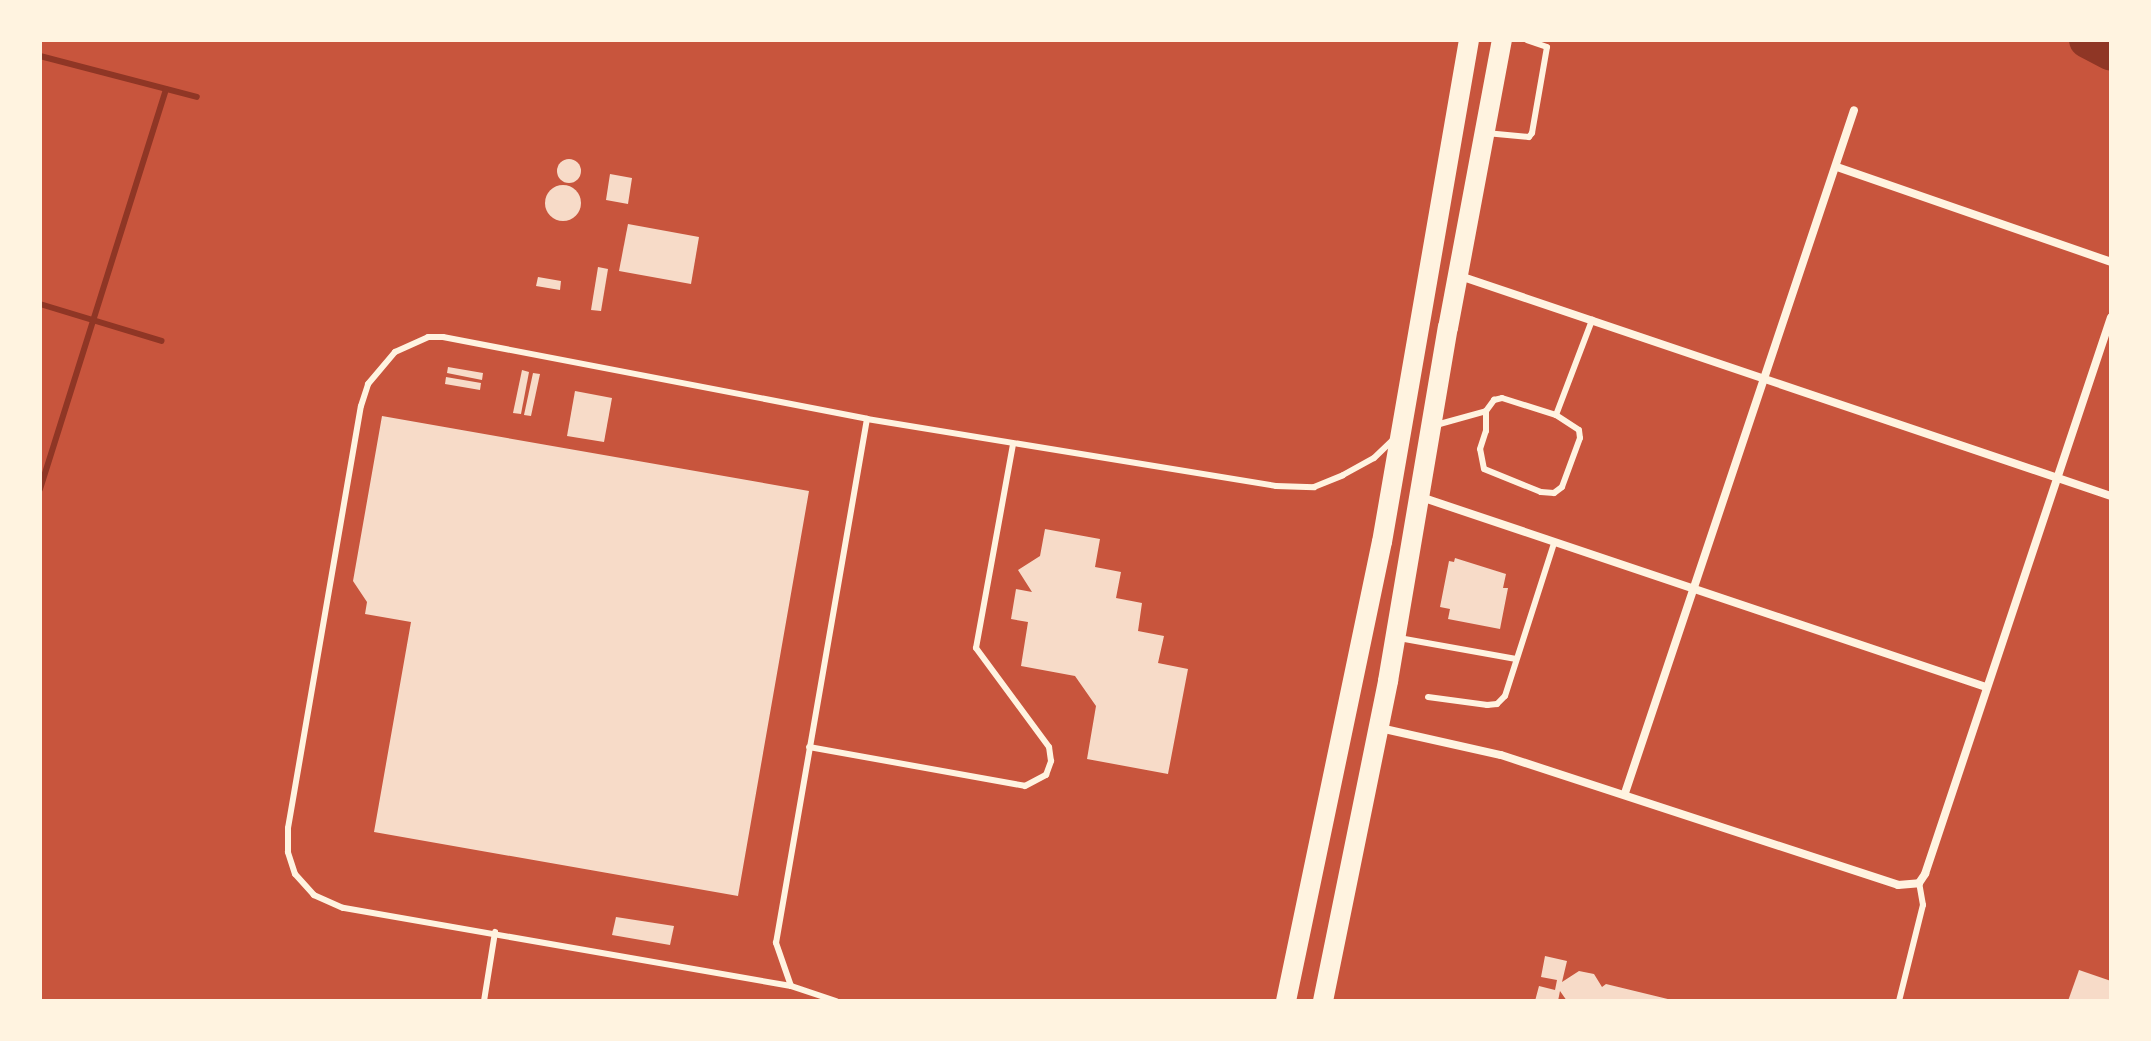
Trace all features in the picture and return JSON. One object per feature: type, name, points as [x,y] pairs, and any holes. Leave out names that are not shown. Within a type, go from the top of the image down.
[{"type":"highway","points":[[1286,1001],[1382,542],[1469,40]]},
{"type":"highway","points":[[1323,1001],[1379,728],[1502,40]]},
{"type":"street","points":[[1625,793],[1854,110]]},
{"type":"street","points":[[1837,167],[2111,262]]},
{"type":"street","points":[[1460,276],[2111,496]]},
{"type":"street","points":[[1379,728],[1501,755],[1625,793],[1898,885],[1919,883],[1925,874],[2111,317]]},
{"type":"street","points":[[1421,497],[1986,687]]},
{"type":"lane","points":[[1485,133],[1529,137],[1532,133],[1547,47],[1527,40]]},
{"type":"lane","points":[[1556,415],[1592,320]]},
{"type":"lane","points":[[836,1001],[791,986],[327,903],[303,885],[288,852],[288,828],[361,406],[368,384],[381,366],[395,352],[414,342],[443,337],[867,419],[1276,486],[1314,487],[1374,458],[1400,434]]},
{"type":"lane","points":[[1502,398],[1556,415],[1579,430],[1580,438],[1562,487],[1554,493],[1541,492],[1484,469],[1480,449],[1486,431],[1486,411],[1494,400],[1502,398]]},
{"type":"lane","points":[[1432,426],[1486,411]]},
{"type":"lane","points":[[791,986],[776,943],[867,419]]},
{"type":"lane","points":[[809,747],[1025,786],[1046,775],[1051,761],[1049,747],[976,648],[1013,444]]},
{"type":"lane","points":[[1428,697],[1497,704],[1505,696],[1554,543]]},
{"type":"lane","points":[[1395,638],[1516,659]]},
{"type":"lane","points":[[1899,1001],[1923,905],[1919,883]]},
{"type":"lane","points":[[484,1001],[495,932]]},
{"type":"building","points":[[569,159],[578,162],[581,171],[578,180],[569,183],[560,180],[557,171],[560,162]]},
{"type":"building","points":[[610,174],[632,178],[628,204],[606,200]]},
{"type":"building","points":[[563,185],[576,190],[581,203],[576,216],[563,221],[550,216],[545,203],[550,190]]},
{"type":"building","points":[[628,224],[699,237],[691,284],[619,271]]},
{"type":"building","points":[[598,267],[608,269],[601,311],[591,310]]},
{"type":"building","points":[[538,277],[561,281],[560,290],[536,286]]},
{"type":"building","points":[[448,367],[483,373],[482,380],[447,373]]},
{"type":"building","points":[[522,370],[529,372],[521,414],[513,413]]},
{"type":"building","points":[[533,373],[540,374],[531,416],[524,415]]},
{"type":"building","points":[[446,377],[481,383],[480,390],[445,384]]},
{"type":"building","points":[[575,391],[612,398],[604,442],[567,436]]},
{"type":"building","points":[[382,416],[809,491],[738,896],[374,832],[411,622],[365,614],[367,602],[353,581]]},
{"type":"building","points":[[1045,529],[1100,539],[1095,567],[1121,572],[1116,598],[1142,603],[1138,631],[1164,636],[1158,663],[1188,669],[1168,774],[1087,759],[1096,706],[1075,676],[1021,666],[1028,622],[1011,619],[1016,589],[1032,592],[1018,570],[1040,556]]},
{"type":"building","points":[[1455,558],[1506,574],[1503,588],[1508,588],[1500,629],[1448,619],[1450,609],[1440,607],[1449,561],[1454,562]]},
{"type":"building","points":[[616,917],[674,926],[670,945],[612,935]]},
{"type":"building","points":[[1545,956],[1567,961],[1562,982],[1579,971],[1594,974],[1602,987],[1606,984],[1676,1001],[1567,1001],[1560,991],[1558,1001],[1535,1001],[1539,986],[1555,990],[1557,980],[1541,977]]},
{"type":"building","points":[[2079,970],[2111,981],[2111,1001],[2068,1001]]},
{"type":"waterway","points":[[2087,40],[2111,53]]},
{"type":"waterway","points":[[40,56],[197,97]]},
{"type":"waterway","points":[[40,489],[166,89]]},
{"type":"waterway","points":[[40,304],[162,341]]}]
